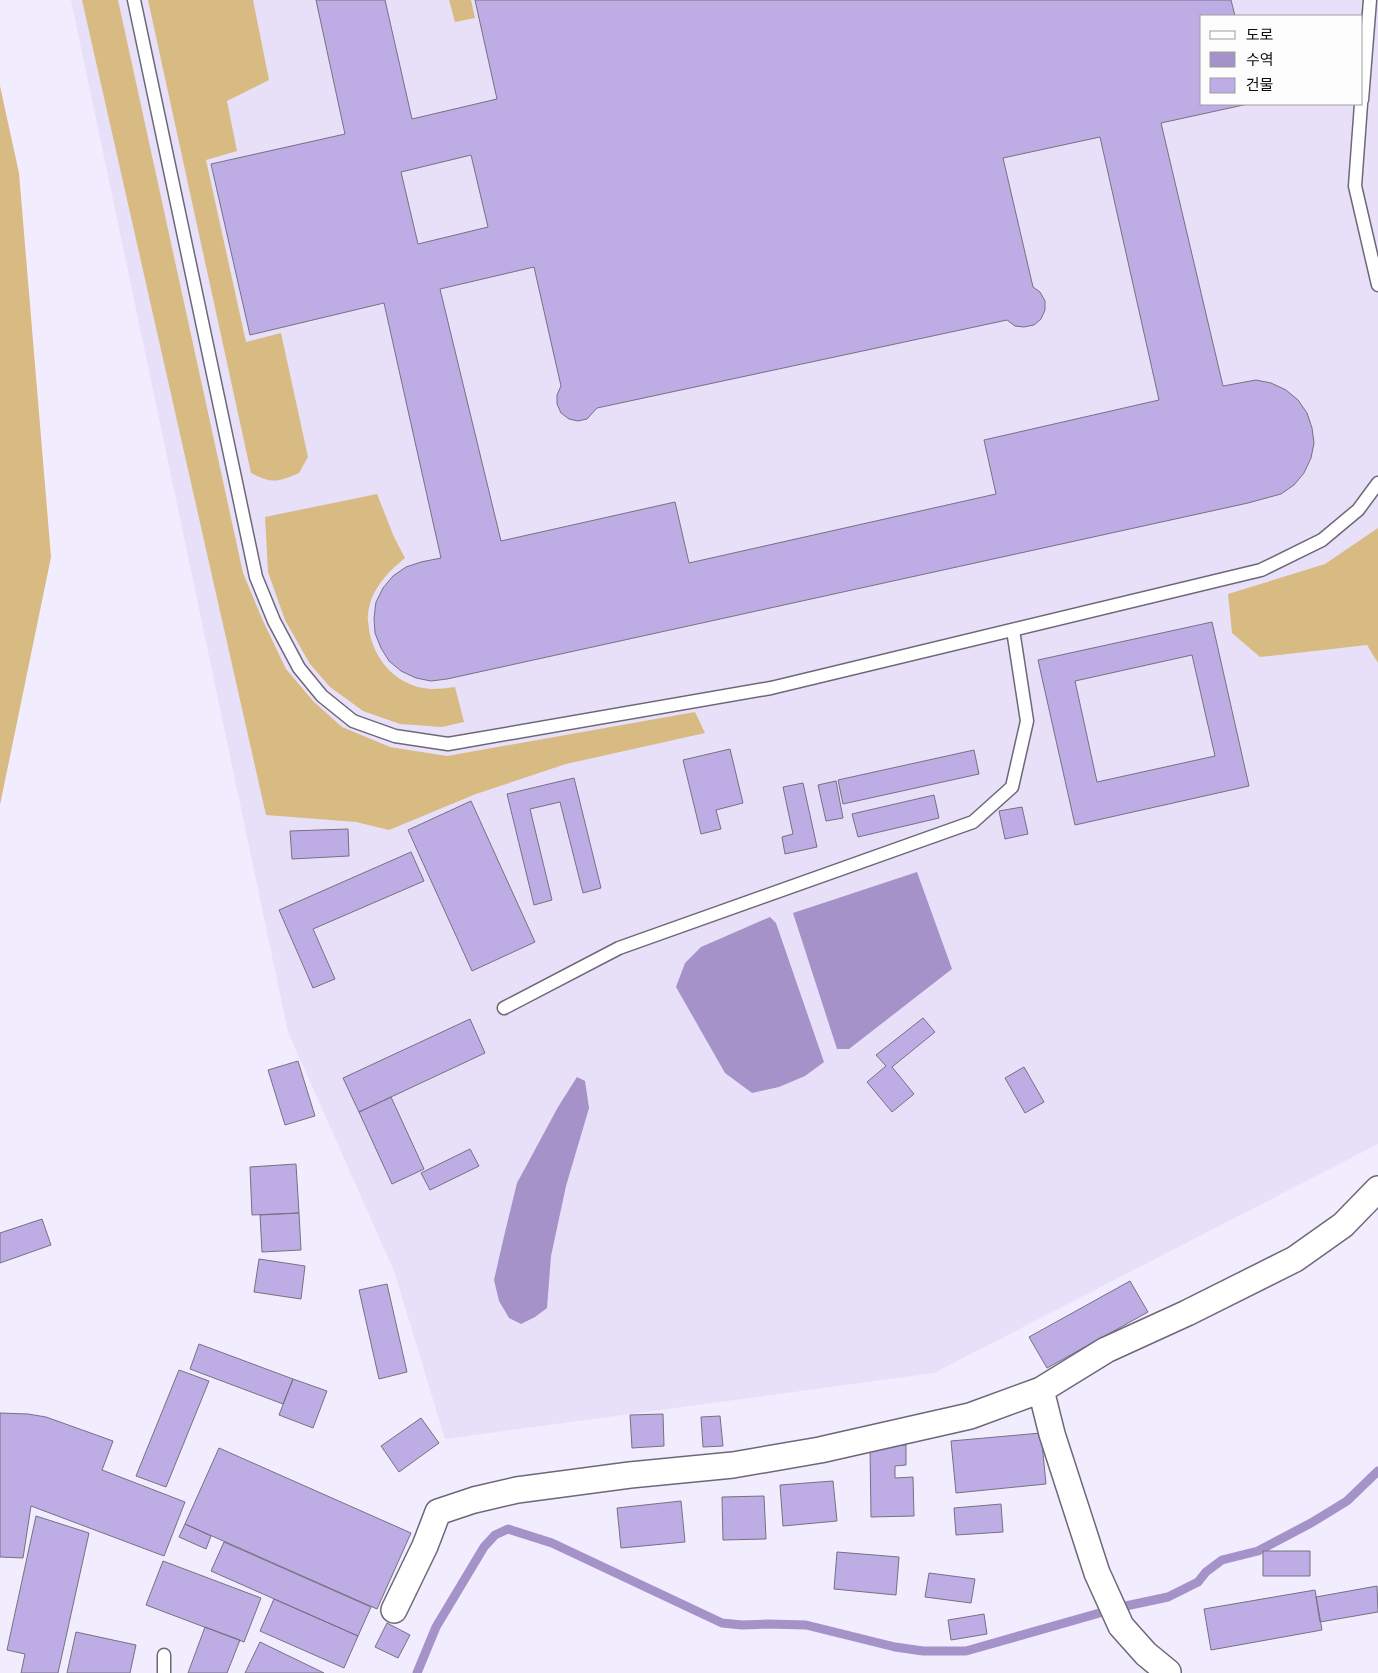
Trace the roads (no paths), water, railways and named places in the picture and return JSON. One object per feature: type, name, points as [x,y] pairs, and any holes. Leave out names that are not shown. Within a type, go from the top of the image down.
[{"type":"street","points":[[394,1610],[425,1546],[438,1512],[517,1490],[630,1475],[733,1465],[820,1450],[970,1416],[1041,1390],[1106,1350],[1187,1313],[1295,1259],[1343,1225],[1378,1189]]},
{"type":"street","points":[[1041,1390],[1052,1434],[1097,1573],[1113,1609],[1122,1626],[1146,1654],[1168,1672]]},
{"type":"lane","points":[[134,0],[256,577],[274,621],[299,668],[322,696],[353,721],[395,736],[448,744],[771,688],[1260,570],[1322,540],[1358,510],[1378,483]]},
{"type":"lane","points":[[1363,88],[1370,0]]},
{"type":"lane","points":[[1361,105],[1355,186],[1378,285]]},
{"type":"lane","points":[[504,1008],[619,948],[973,822],[1012,787],[1027,721],[1013,630]]},
{"type":"lane","points":[[164,1655],[164,1673]]},
{"type":"water","points":[[917,872],[952,969],[849,1049],[837,1049],[793,913]]},
{"type":"water","points":[[770,917],[776,923],[824,1062],[805,1076],[779,1087],[752,1093],[725,1073],[676,987],[685,963],[701,947]]},
{"type":"water","points":[[577,1077],[585,1081],[589,1108],[566,1186],[551,1256],[547,1308],[521,1324],[509,1318],[499,1301],[494,1280],[517,1183],[558,1107]]},
{"type":"waterway","points":[[1121,1607],[1168,1597],[1198,1582],[1206,1572],[1222,1560],[1258,1551],[1311,1523],[1347,1501],[1378,1471]]},
{"type":"waterway","points":[[417,1673],[436,1627],[484,1547],[495,1535],[508,1529],[552,1543],[722,1623],[742,1625],[806,1625],[895,1647],[923,1651],[966,1651],[1103,1612]]}]
